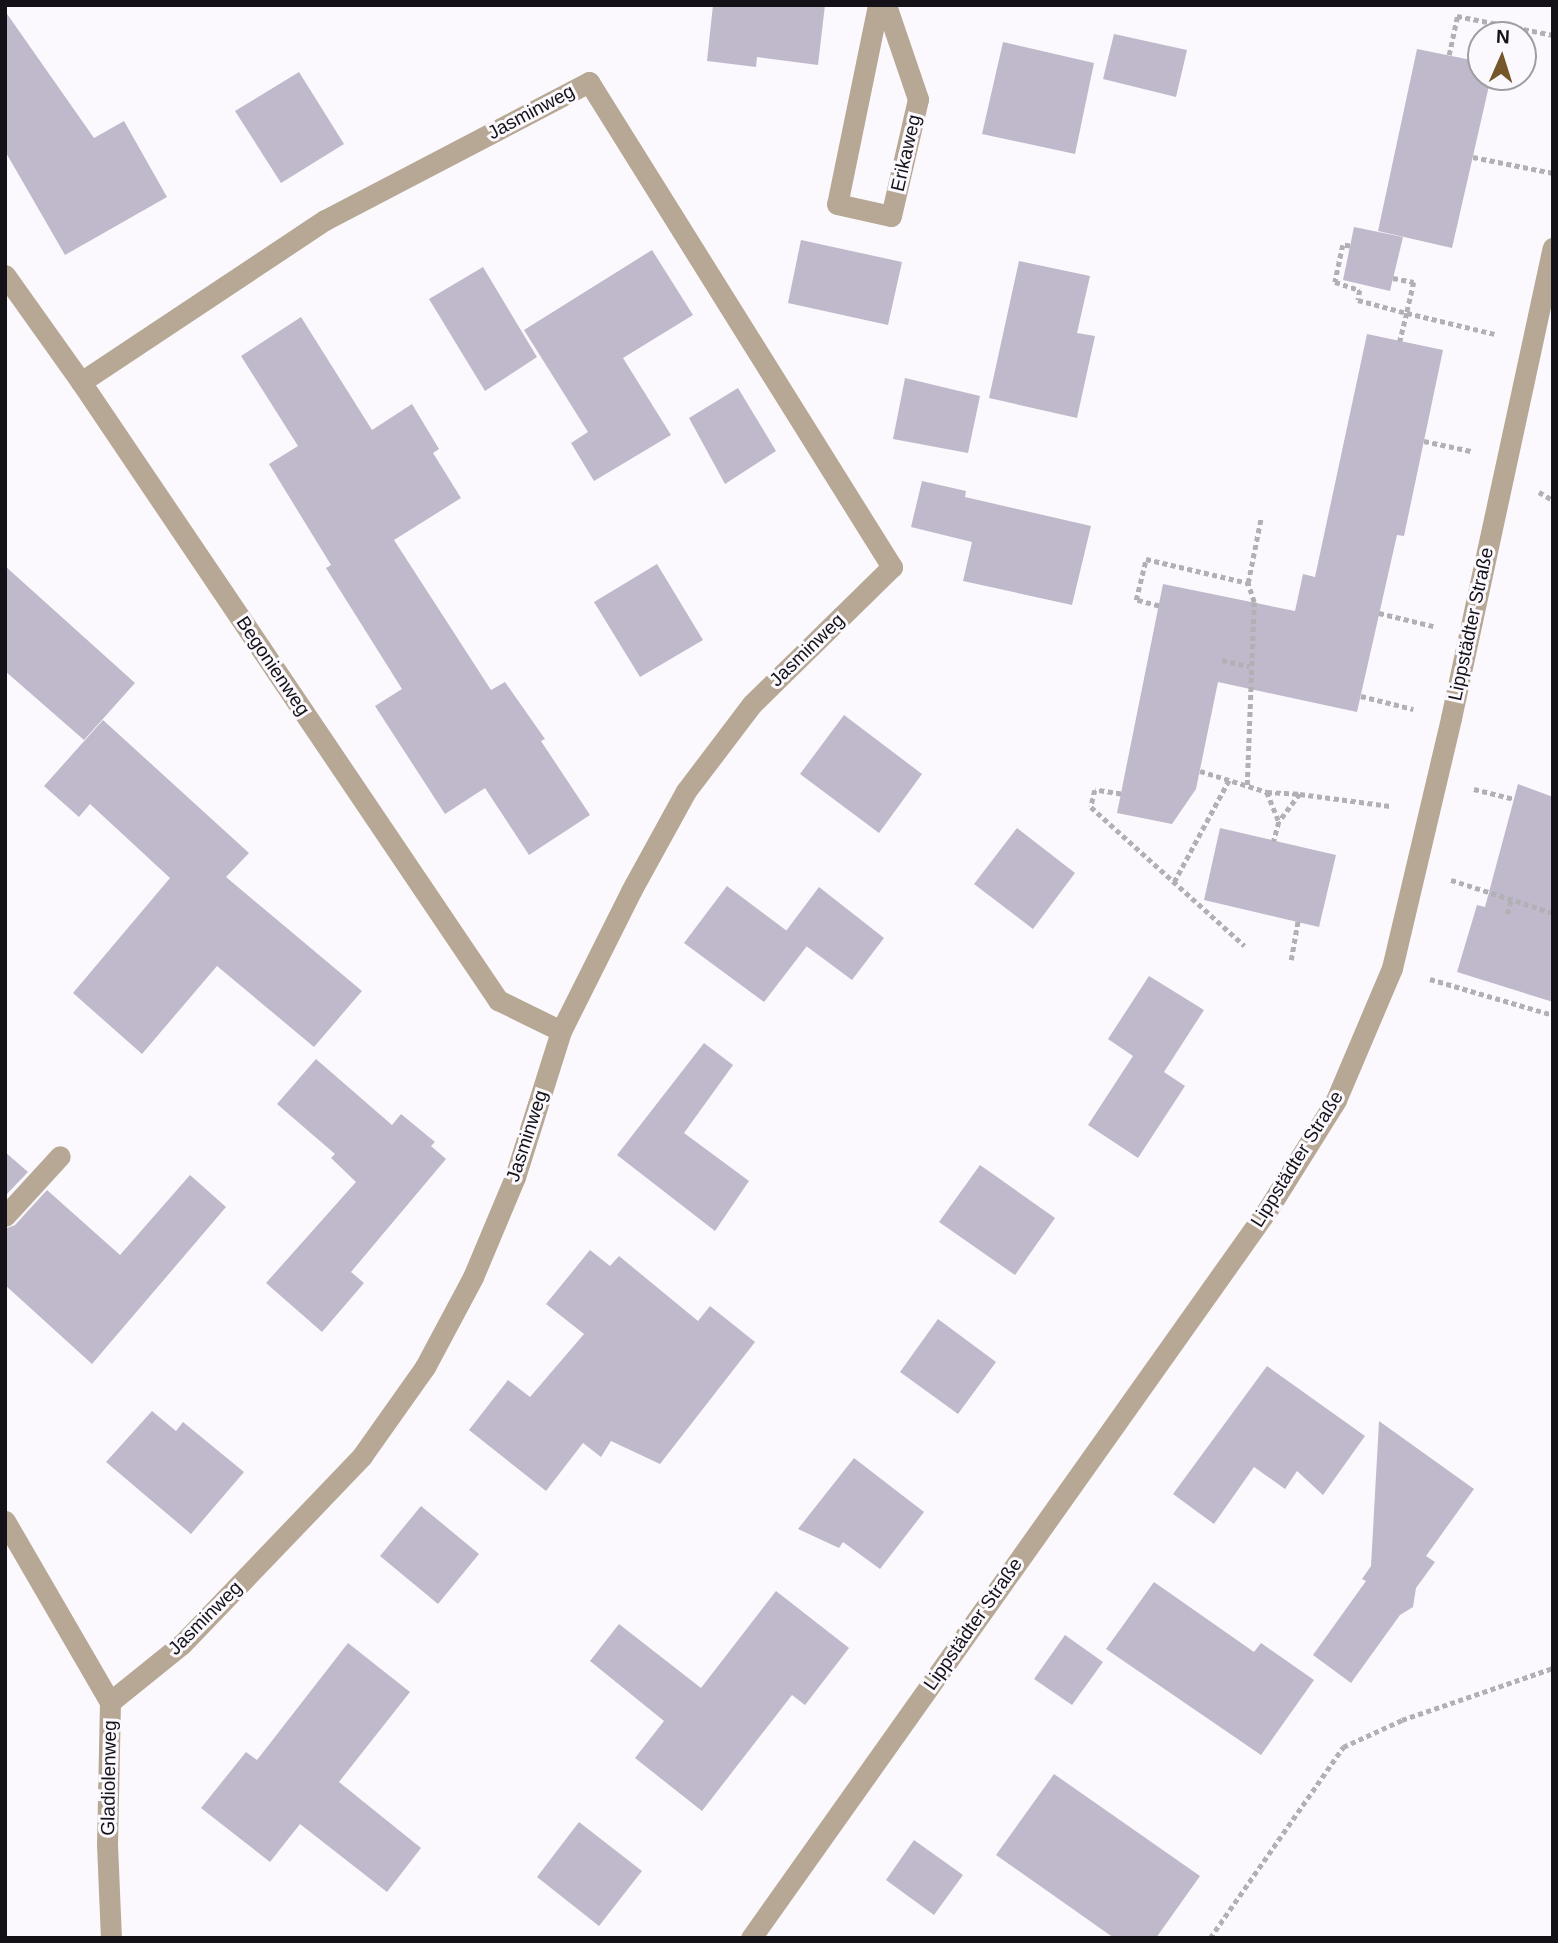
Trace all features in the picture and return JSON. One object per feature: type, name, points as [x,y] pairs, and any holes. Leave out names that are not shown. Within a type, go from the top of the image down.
[{"type":"street","name":"Erikaweg","points":[[878,5],[837,204],[891,216],[918,99],[886,5]]},
{"type":"street","name":"Jasminweg","points":[[81,382],[325,220],[589,82],[892,567],[752,704],[686,791],[631,891],[561,1031],[515,1177],[473,1277],[425,1367],[362,1456],[181,1644],[110,1702]]},
{"type":"street","name":"Lippstädter Straße","points":[[751,1938],[1268,1209],[1336,1100],[1392,968],[1451,718],[1553,248]]},
{"type":"street","name":"Begonienweg","points":[[5,275],[81,382],[498,1000],[561,1031]]},
{"type":"street","points":[[5,1216],[60,1156]]},
{"type":"street","name":"Gladiolenweg","points":[[5,1521],[110,1702],[107,1844],[111,1938]]},
{"type":"path","points":[[1449,55],[1457,16],[1553,34]]},
{"type":"path","points":[[1473,157],[1553,173]]},
{"type":"path","points":[[1350,246],[1343,245],[1335,282],[1360,290],[1358,300],[1532,342]]},
{"type":"path","points":[[1393,278],[1414,282],[1400,341]]},
{"type":"path","points":[[1424,441],[1507,458]]},
{"type":"path","points":[[1247,785],[1249,666],[1254,602],[1248,583],[1261,518]]},
{"type":"path","points":[[1159,606],[1136,600],[1146,559],[1248,583]]},
{"type":"path","points":[[1379,613],[1468,634]]},
{"type":"path","points":[[1222,660],[1249,666]]},
{"type":"path","points":[[1361,696],[1451,718]]},
{"type":"path","points":[[1200,771],[1267,792],[1430,811]]},
{"type":"path","points":[[1174,882],[1229,780]]},
{"type":"path","points":[[1121,794],[1095,790],[1091,807],[1245,946]]},
{"type":"path","points":[[1267,792],[1279,822]]},
{"type":"path","points":[[1274,841],[1279,822],[1300,794]]},
{"type":"path","points":[[1417,869],[1553,913]]},
{"type":"path","points":[[1507,914],[1511,900]]},
{"type":"path","points":[[1291,960],[1298,921]]},
{"type":"path","points":[[1392,968],[1553,1015]]},
{"type":"path","points":[[1210,1938],[1343,1747],[1402,1720],[1553,1668]]},
{"type":"building","points":[[713,5],[825,5],[818,65],[757,57],[756,67],[707,61]]},
{"type":"building","points":[[5,11],[94,138],[124,121],[167,197],[65,255],[5,151]]},
{"type":"building","points":[[1114,34],[1187,50],[1176,97],[1103,79]]},
{"type":"building","points":[[1003,42],[1094,63],[1075,154],[982,134]]},
{"type":"building","points":[[1417,49],[1467,59],[1467,91],[1488,91],[1452,248],[1378,231]]},
{"type":"building","points":[[299,72],[344,144],[281,183],[235,111]]},
{"type":"building","points":[[1354,227],[1403,237],[1390,291],[1343,280]]},
{"type":"building","points":[[801,240],[902,262],[888,325],[788,303]]},
{"type":"building","points":[[652,250],[693,315],[623,358],[671,435],[594,481],[571,443],[588,432],[524,330]]},
{"type":"building","points":[[1019,261],[1090,276],[1077,333],[1095,336],[1077,418],[989,398]]},
{"type":"building","points":[[483,267],[537,357],[485,391],[429,299]]},
{"type":"building","points":[[301,317],[372,430],[412,404],[439,449],[433,453],[461,498],[394,540],[491,690],[505,682],[545,739],[541,741],[590,815],[529,855],[485,788],[445,814],[375,706],[402,689],[326,568],[331,565],[269,464],[298,446],[241,356]]},
{"type":"building","points":[[1367,334],[1443,350],[1404,536],[1397,535],[1357,712],[1218,682],[1196,789],[1172,824],[1117,813],[1163,584],[1295,611],[1303,574],[1315,577]]},
{"type":"building","points":[[905,378],[980,396],[968,453],[893,439]]},
{"type":"building","points":[[738,388],[776,451],[725,484],[689,418]]},
{"type":"building","points":[[922,481],[966,491],[965,497],[1091,526],[1072,605],[963,581],[972,542],[911,527]]},
{"type":"building","points":[[657,564],[703,640],[640,677],[594,602]]},
{"type":"building","points":[[5,566],[135,683],[84,740],[5,671]]},
{"type":"building","points":[[844,715],[922,774],[879,833],[800,774]]},
{"type":"building","points":[[103,720],[249,853],[226,877],[362,991],[314,1047],[217,966],[142,1054],[73,993],[170,878],[90,804],[79,817],[44,786]]},
{"type":"building","points":[[1518,784],[1553,797],[1553,1002],[1457,972],[1477,905],[1485,907]]},
{"type":"building","points":[[1017,828],[1075,873],[1033,929],[974,884]]},
{"type":"building","points":[[1220,828],[1336,855],[1319,927],[1204,900]]},
{"type":"building","points":[[727,886],[807,946],[764,1002],[684,943]]},
{"type":"building","points":[[819,887],[884,938],[852,980],[786,931]]},
{"type":"building","points":[[1149,976],[1204,1010],[1164,1072],[1185,1086],[1138,1158],[1088,1125],[1133,1056],[1108,1039]]},
{"type":"building","points":[[704,1043],[733,1065],[684,1133],[749,1181],[715,1231],[617,1155]]},
{"type":"building","points":[[316,1059],[392,1125],[401,1114],[435,1142],[431,1146],[446,1159],[351,1272],[364,1283],[322,1332],[266,1283],[356,1182],[331,1158],[335,1154],[277,1104]]},
{"type":"building","points":[[5,1152],[28,1172],[5,1196]]},
{"type":"building","points":[[980,1165],[1055,1218],[1015,1275],[939,1222]]},
{"type":"building","points":[[190,1175],[226,1207],[92,1364],[5,1285],[5,1229],[15,1225],[47,1190],[120,1255]]},
{"type":"building","points":[[590,1250],[610,1266],[619,1256],[698,1321],[710,1306],[755,1342],[660,1464],[611,1441],[601,1457],[583,1443],[546,1491],[469,1430],[508,1380],[530,1397],[584,1334],[546,1304]]},
{"type":"building","points":[[938,1319],[996,1362],[958,1414],[900,1372]]},
{"type":"building","points":[[1267,1366],[1365,1436],[1323,1495],[1297,1471],[1285,1489],[1254,1467],[1214,1524],[1173,1494]]},
{"type":"building","points":[[152,1411],[176,1431],[183,1422],[244,1472],[191,1534],[106,1462]]},
{"type":"building","points":[[1379,1421],[1474,1489],[1426,1556],[1435,1562],[1416,1588],[1413,1607],[1400,1615],[1351,1683],[1313,1655],[1366,1581],[1362,1579],[1371,1566]]},
{"type":"building","points":[[854,1458],[924,1512],[880,1569],[843,1542],[839,1548],[798,1529]]},
{"type":"building","points":[[421,1506],[479,1554],[438,1604],[380,1556]]},
{"type":"building","points":[[1154,1582],[1254,1652],[1261,1643],[1314,1680],[1261,1755],[1106,1649]]},
{"type":"building","points":[[776,1591],[849,1648],[805,1705],[792,1695],[702,1811],[635,1758],[664,1721],[590,1661],[619,1624],[701,1688]]},
{"type":"building","points":[[1065,1635],[1103,1662],[1072,1705],[1034,1679]]},
{"type":"building","points":[[348,1643],[410,1692],[339,1782],[421,1848],[387,1892],[300,1824],[270,1862],[201,1808],[246,1752],[257,1760]]},
{"type":"building","points":[[1054,1774],[1200,1876],[1156,1938],[1114,1938],[996,1855]]},
{"type":"building","points":[[579,1822],[642,1871],[599,1926],[537,1877]]},
{"type":"building","points":[[914,1840],[963,1875],[934,1915],[886,1880]]}]
